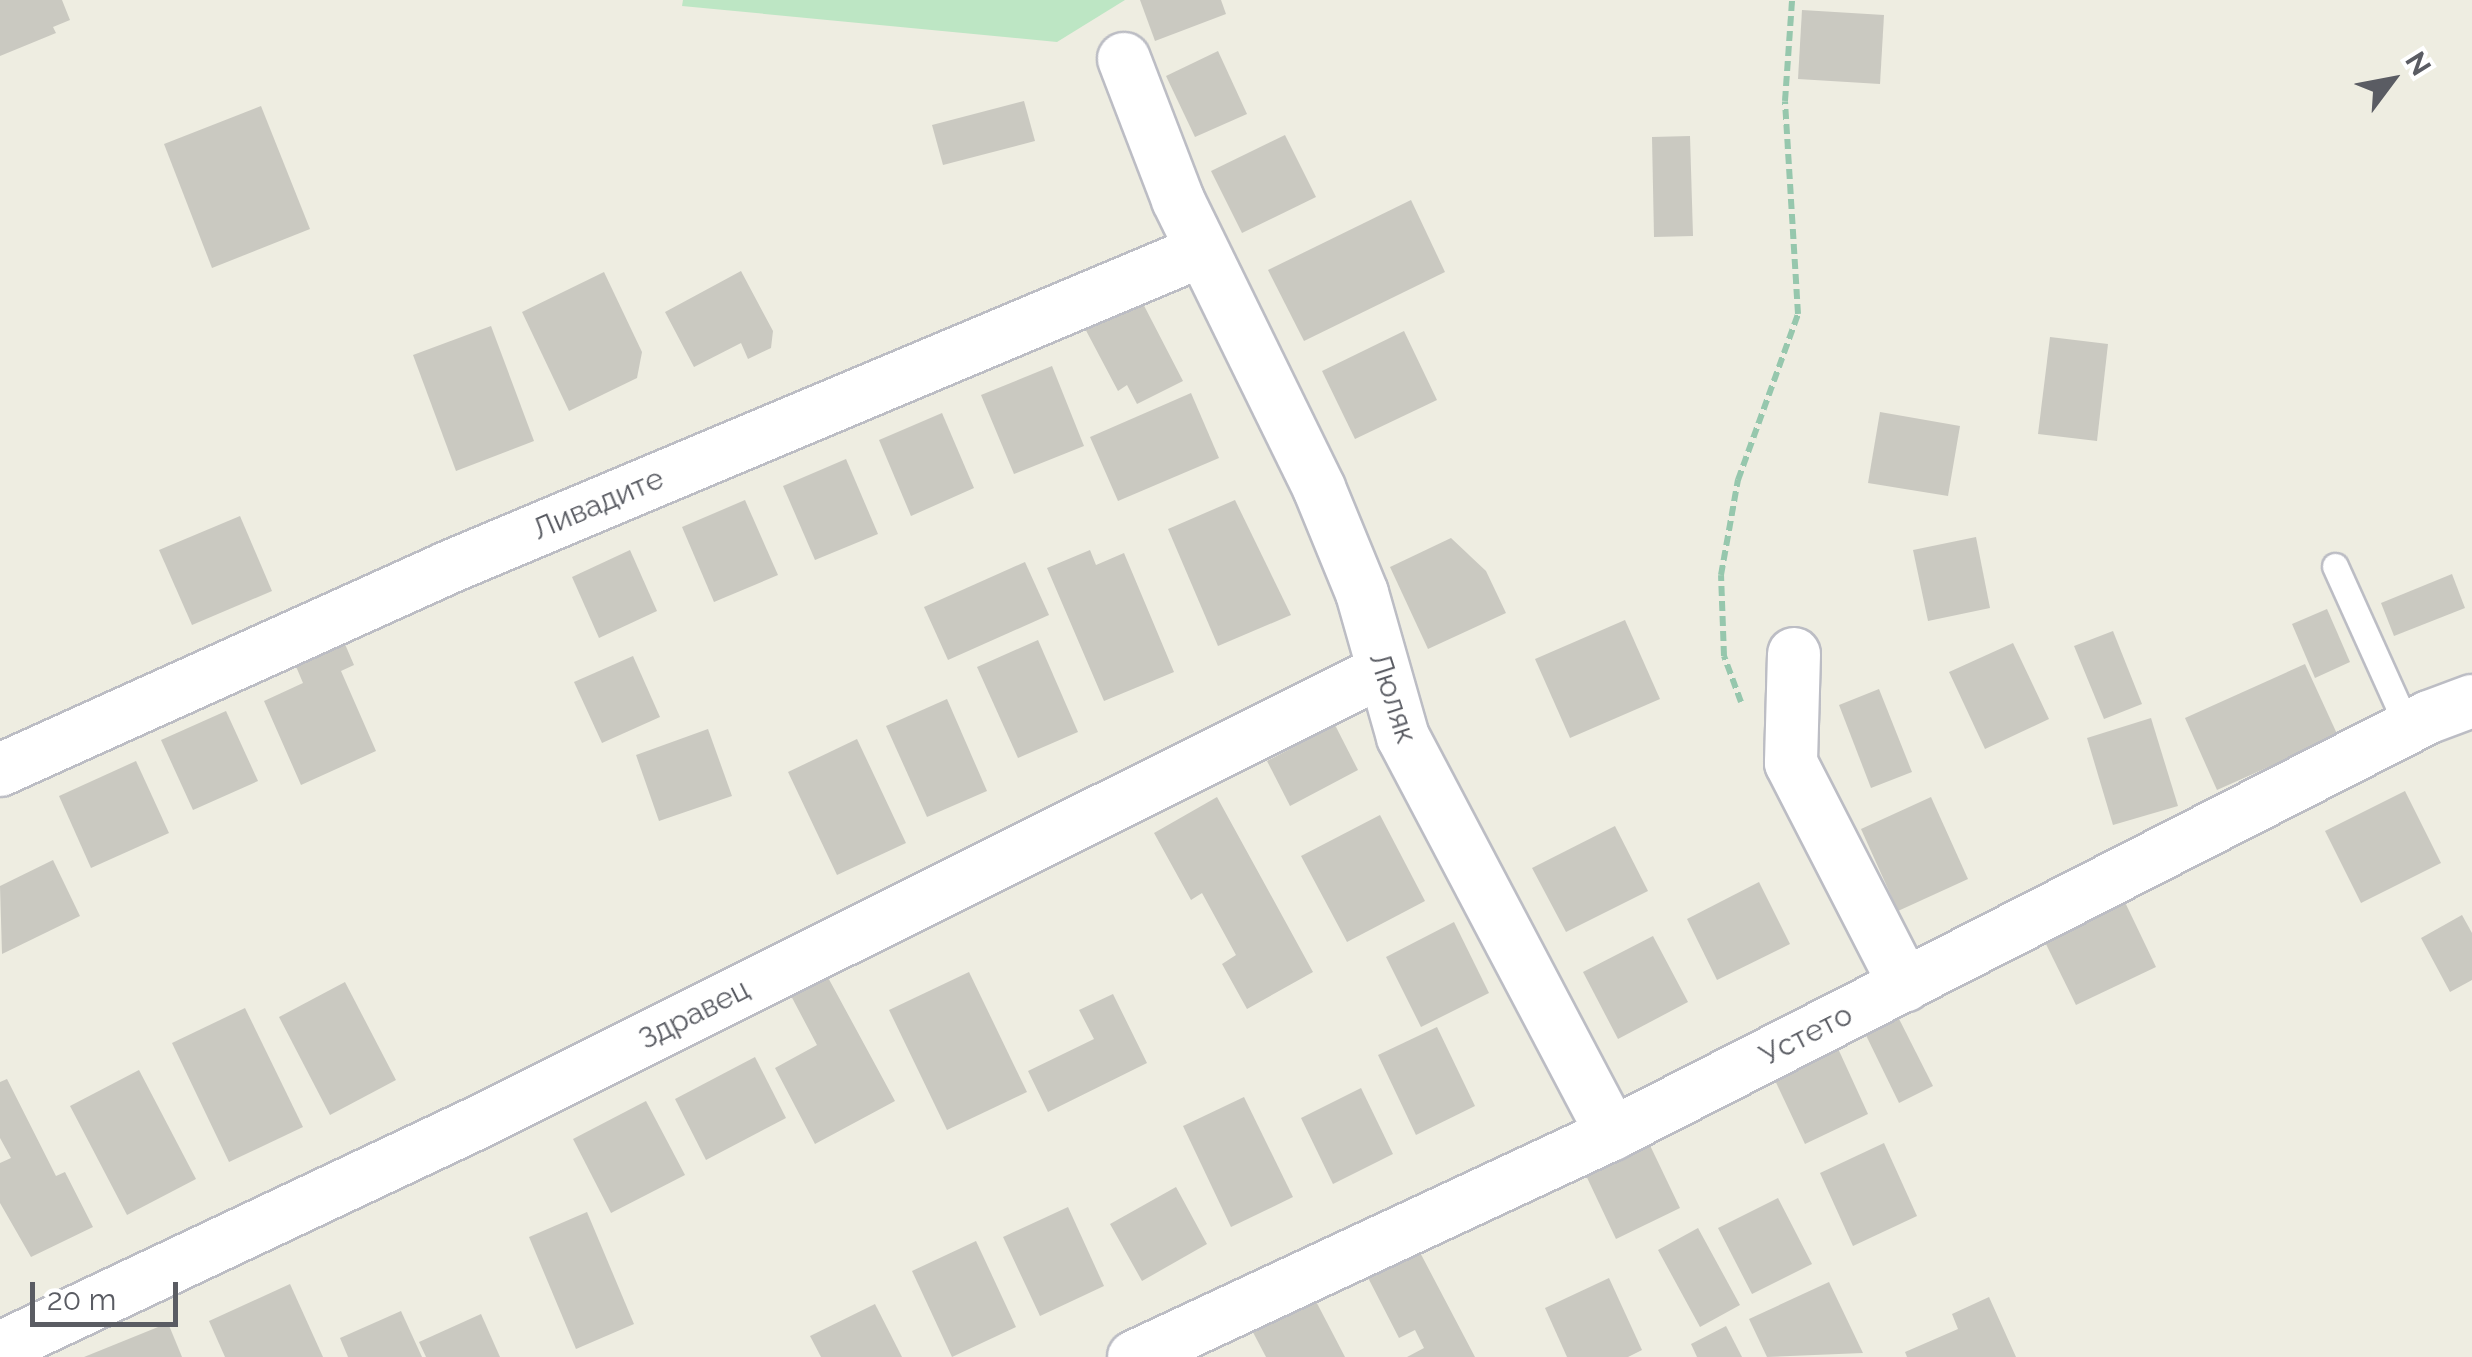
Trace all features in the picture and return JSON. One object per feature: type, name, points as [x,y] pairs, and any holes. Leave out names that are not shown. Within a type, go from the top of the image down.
[{"type":"street","name":"Люляк","points":[[1124,59],[1201,251],[1319,488],[1362,593],[1382,671],[1431,796],[1612,1134]]},
{"type":"street","name":"Ливадите","points":[[0,770],[447,568],[1201,251]]},
{"type":"street","points":[[1794,654],[1791,763],[1905,984]]},
{"type":"street","name":"Здравец","points":[[0,1348],[481,1120],[1382,671]]},
{"type":"street","name":"Устето","points":[[1134,1357],[1612,1134],[2408,728],[2472,701]]},
{"type":"lane","points":[[2335,566],[2408,728]]},
{"type":"path","points":[[1791,763],[1736,695],[1724,656],[1721,575],[1738,480],[1798,314],[1785,101],[1792,0]]},
{"type":"green space","points":[[683,0],[1125,0],[1057,42],[682,6]]},
{"type":"building","points":[[0,0],[62,0],[70,20],[53,27],[56,33],[0,56]]},
{"type":"building","points":[[1140,0],[1221,0],[1226,14],[1155,41]]},
{"type":"building","points":[[1802,10],[1884,15],[1880,84],[1798,79]]},
{"type":"building","points":[[1218,51],[1247,114],[1195,137],[1166,76]]},
{"type":"building","points":[[1024,101],[1035,141],[943,165],[932,125]]},
{"type":"building","points":[[261,106],[310,229],[212,268],[164,144]]},
{"type":"building","points":[[1285,135],[1316,197],[1242,233],[1211,171]]},
{"type":"building","points":[[1690,136],[1693,236],[1654,237],[1652,137]]},
{"type":"building","points":[[1411,200],[1445,272],[1304,341],[1268,270]]},
{"type":"building","points":[[741,271],[773,331],[771,348],[748,359],[741,343],[694,367],[665,312]]},
{"type":"building","points":[[604,272],[642,352],[637,378],[569,411],[522,312]]},
{"type":"building","points":[[1137,292],[1183,381],[1137,404],[1127,385],[1118,391],[1081,321]]},
{"type":"building","points":[[491,326],[534,441],[456,471],[413,355]]},
{"type":"building","points":[[1404,331],[1437,400],[1355,439],[1322,371]]},
{"type":"building","points":[[2050,337],[2108,344],[2097,441],[2038,434]]},
{"type":"building","points":[[1052,366],[1084,446],[1014,474],[981,395]]},
{"type":"building","points":[[1191,393],[1219,458],[1118,501],[1090,437]]},
{"type":"building","points":[[1880,412],[1960,426],[1948,496],[1868,483]]},
{"type":"building","points":[[942,413],[974,488],[911,516],[879,440]]},
{"type":"building","points":[[846,459],[878,534],[815,560],[783,486]]},
{"type":"building","points":[[745,500],[778,575],[714,602],[682,527]]},
{"type":"building","points":[[1235,500],[1291,615],[1218,646],[1168,529]]},
{"type":"building","points":[[240,516],[272,591],[192,625],[159,550]]},
{"type":"building","points":[[1976,537],[1990,608],[1928,621],[1913,550]]},
{"type":"building","points":[[1451,538],[1486,571],[1506,613],[1428,649],[1390,567]]},
{"type":"building","points":[[630,550],[657,611],[599,638],[572,577]]},
{"type":"building","points":[[1090,550],[1096,565],[1124,553],[1174,672],[1104,701],[1047,568]]},
{"type":"building","points":[[1025,562],[1049,615],[948,660],[924,607]]},
{"type":"building","points":[[2452,574],[2465,608],[2394,636],[2381,603]]},
{"type":"building","points":[[2327,609],[2350,662],[2315,678],[2292,624]]},
{"type":"building","points":[[1625,620],[1660,699],[1570,738],[1535,659]]},
{"type":"building","points":[[2113,631],[2142,704],[2104,719],[2074,646]]},
{"type":"building","points":[[341,635],[354,665],[341,671],[376,751],[301,785],[264,701],[303,683],[292,657]]},
{"type":"building","points":[[1038,640],[1078,732],[1018,758],[977,667]]},
{"type":"building","points":[[2013,643],[2049,719],[1985,749],[1949,672]]},
{"type":"building","points":[[633,656],[660,717],[602,743],[574,682]]},
{"type":"building","points":[[2305,664],[2338,736],[2217,790],[2185,718]]},
{"type":"building","points":[[1879,689],[1912,772],[1871,788],[1839,705]]},
{"type":"building","points":[[947,699],[987,791],[927,817],[886,726]]},
{"type":"building","points":[[226,711],[258,781],[193,810],[161,740]]},
{"type":"building","points":[[2151,718],[2178,806],[2113,825],[2087,738]]},
{"type":"building","points":[[1335,725],[1358,770],[1290,806],[1267,761]]},
{"type":"building","points":[[708,729],[732,796],[659,821],[636,755]]},
{"type":"building","points":[[857,739],[906,843],[837,875],[788,772]]},
{"type":"building","points":[[136,761],[169,833],[91,868],[59,796]]},
{"type":"building","points":[[2405,791],[2441,863],[2361,903],[2325,831]]},
{"type":"building","points":[[1217,797],[1313,972],[1247,1009],[1222,964],[1236,955],[1202,893],[1191,900],[1154,833]]},
{"type":"building","points":[[1931,797],[1968,879],[1898,911],[1861,829]]},
{"type":"building","points":[[1380,815],[1425,901],[1347,942],[1301,856]]},
{"type":"building","points":[[1615,826],[1648,891],[1566,932],[1532,868]]},
{"type":"building","points":[[53,860],[80,916],[2,954],[0,886]]},
{"type":"building","points":[[1759,882],[1790,944],[1717,980],[1687,919]]},
{"type":"building","points":[[2122,896],[2156,967],[2076,1005],[2041,934]]},
{"type":"building","points":[[2462,915],[2472,933],[2472,980],[2450,992],[2421,938]]},
{"type":"building","points":[[1454,922],[1489,993],[1421,1027],[1386,957]]},
{"type":"building","points":[[1653,936],[1688,1002],[1618,1039],[1583,972]]},
{"type":"building","points":[[825,972],[895,1101],[815,1144],[775,1068],[817,1045],[789,992]]},
{"type":"building","points":[[969,972],[1027,1092],[947,1130],[889,1010]]},
{"type":"building","points":[[345,982],[396,1080],[330,1115],[279,1017]]},
{"type":"building","points":[[1113,994],[1147,1063],[1048,1112],[1028,1071],[1094,1039],[1079,1010]]},
{"type":"building","points":[[1893,1007],[1933,1086],[1899,1103],[1860,1023]]},
{"type":"building","points":[[245,1008],[303,1127],[229,1162],[172,1043]]},
{"type":"building","points":[[1437,1027],[1475,1106],[1416,1135],[1378,1055]]},
{"type":"building","points":[[1835,1042],[1868,1114],[1805,1144],[1771,1072]]},
{"type":"building","points":[[755,1057],[786,1118],[706,1160],[675,1099]]},
{"type":"building","points":[[139,1070],[196,1179],[127,1215],[70,1106]]},
{"type":"building","points":[[7,1079],[56,1176],[65,1172],[93,1227],[31,1257],[0,1203],[0,1163],[11,1158],[0,1138],[0,1082]]},
{"type":"building","points":[[1361,1088],[1393,1154],[1333,1184],[1301,1118]]},
{"type":"building","points":[[1244,1097],[1293,1197],[1231,1227],[1183,1126]]},
{"type":"building","points":[[646,1101],[685,1175],[611,1213],[573,1139]]},
{"type":"building","points":[[1646,1137],[1680,1208],[1616,1239],[1582,1167]]},
{"type":"building","points":[[1884,1143],[1917,1216],[1853,1246],[1820,1173]]},
{"type":"building","points":[[1176,1187],[1207,1244],[1142,1281],[1110,1224]]},
{"type":"building","points":[[1778,1198],[1812,1264],[1752,1294],[1718,1228]]},
{"type":"building","points":[[1068,1207],[1104,1286],[1040,1316],[1003,1237]]},
{"type":"building","points":[[587,1212],[634,1324],[576,1349],[529,1237]]},
{"type":"building","points":[[1698,1228],[1740,1305],[1700,1327],[1658,1250]]},
{"type":"building","points":[[976,1241],[1016,1327],[952,1357],[912,1271]]},
{"type":"building","points":[[1414,1241],[1475,1357],[1407,1357],[1424,1348],[1415,1330],[1399,1338],[1363,1268]]},
{"type":"building","points":[[1609,1278],[1642,1350],[1628,1357],[1567,1357],[1545,1308]]},
{"type":"building","points":[[1829,1282],[1863,1353],[1767,1357],[1749,1319]]},
{"type":"building","points":[[290,1284],[323,1357],[225,1357],[209,1321]]},
{"type":"building","points":[[1308,1286],[1345,1357],[1266,1357],[1246,1319]]},
{"type":"building","points":[[1989,1297],[2016,1357],[1907,1357],[1905,1352],[1958,1329],[1952,1314]]},
{"type":"building","points":[[875,1304],[902,1357],[821,1357],[810,1336]]},
{"type":"building","points":[[401,1311],[422,1357],[348,1357],[340,1338]]},
{"type":"building","points":[[481,1314],[500,1357],[426,1357],[419,1342]]},
{"type":"building","points":[[168,1323],[182,1357],[84,1357]]},
{"type":"building","points":[[1726,1326],[1742,1357],[1697,1357],[1691,1344]]}]
